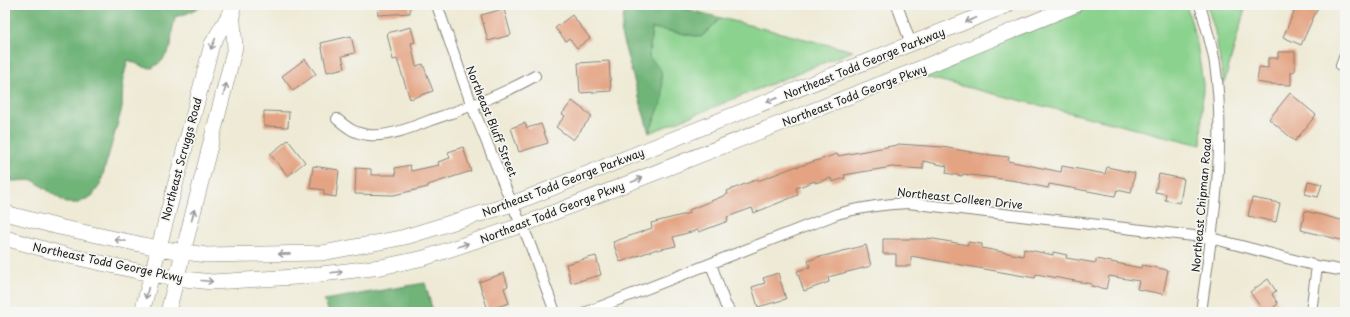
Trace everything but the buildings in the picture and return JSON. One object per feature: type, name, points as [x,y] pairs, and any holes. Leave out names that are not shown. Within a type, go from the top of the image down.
[{"type":"main road","name":"Northeast Todd George Parkway","points":[[5,213],[59,227],[158,248],[206,255],[322,253],[405,237],[512,204],[1007,5]]},
{"type":"main road","name":"Northeast Todd George Pkwy","points":[[5,238],[65,255],[151,274],[212,282],[296,277],[381,267],[424,258],[522,225],[914,72],[1075,5]]},
{"type":"main road","name":"Northeast Scruggs Road","points":[[142,312],[212,44],[233,8]]},
{"type":"main road","name":"Northeast Scruggs Road","points":[[168,312],[235,47],[233,8]]},
{"type":"street","name":"Northeast Bluff Street","points":[[437,5],[472,106],[522,225],[555,312]]},
{"type":"street","points":[[897,5],[911,44]]},
{"type":"street","name":"Northeast Chipman Road","points":[[1200,5],[1215,63],[1219,105],[1219,157],[1211,238],[1201,312]]},
{"type":"street","points":[[1341,66],[1345,56]]},
{"type":"street","points":[[337,120],[352,131],[371,135],[399,132],[472,106],[517,86],[534,76]]},
{"type":"street","name":"Northeast Colleen Drive","points":[[587,312],[711,264],[800,227],[836,214],[865,206],[886,204],[908,203],[1211,238],[1317,266],[1345,271]]},
{"type":"street","points":[[711,264],[725,304],[730,312]]},
{"type":"street","points":[[1311,312],[1317,266]]},
{"type":"green space","points":[[5,5],[203,5],[188,13],[175,17],[171,47],[162,61],[152,68],[144,67],[128,60],[123,79],[122,108],[100,185],[92,196],[78,203],[66,203],[33,180],[13,181],[5,179]]},
{"type":"green space","points":[[625,5],[671,5],[721,18],[701,37],[652,28],[649,57],[661,70],[663,98],[649,133],[621,34]]},
{"type":"green space","points":[[1081,5],[1186,5],[1196,37],[1203,84],[1201,145],[913,74]]},
{"type":"green space","points":[[1207,5],[1246,5],[1224,84],[1215,31]]},
{"type":"green space","points":[[721,18],[853,51],[649,133],[663,98],[649,57],[652,27],[701,37]]},
{"type":"green space","points":[[425,283],[433,312],[329,312],[324,300]]}]
